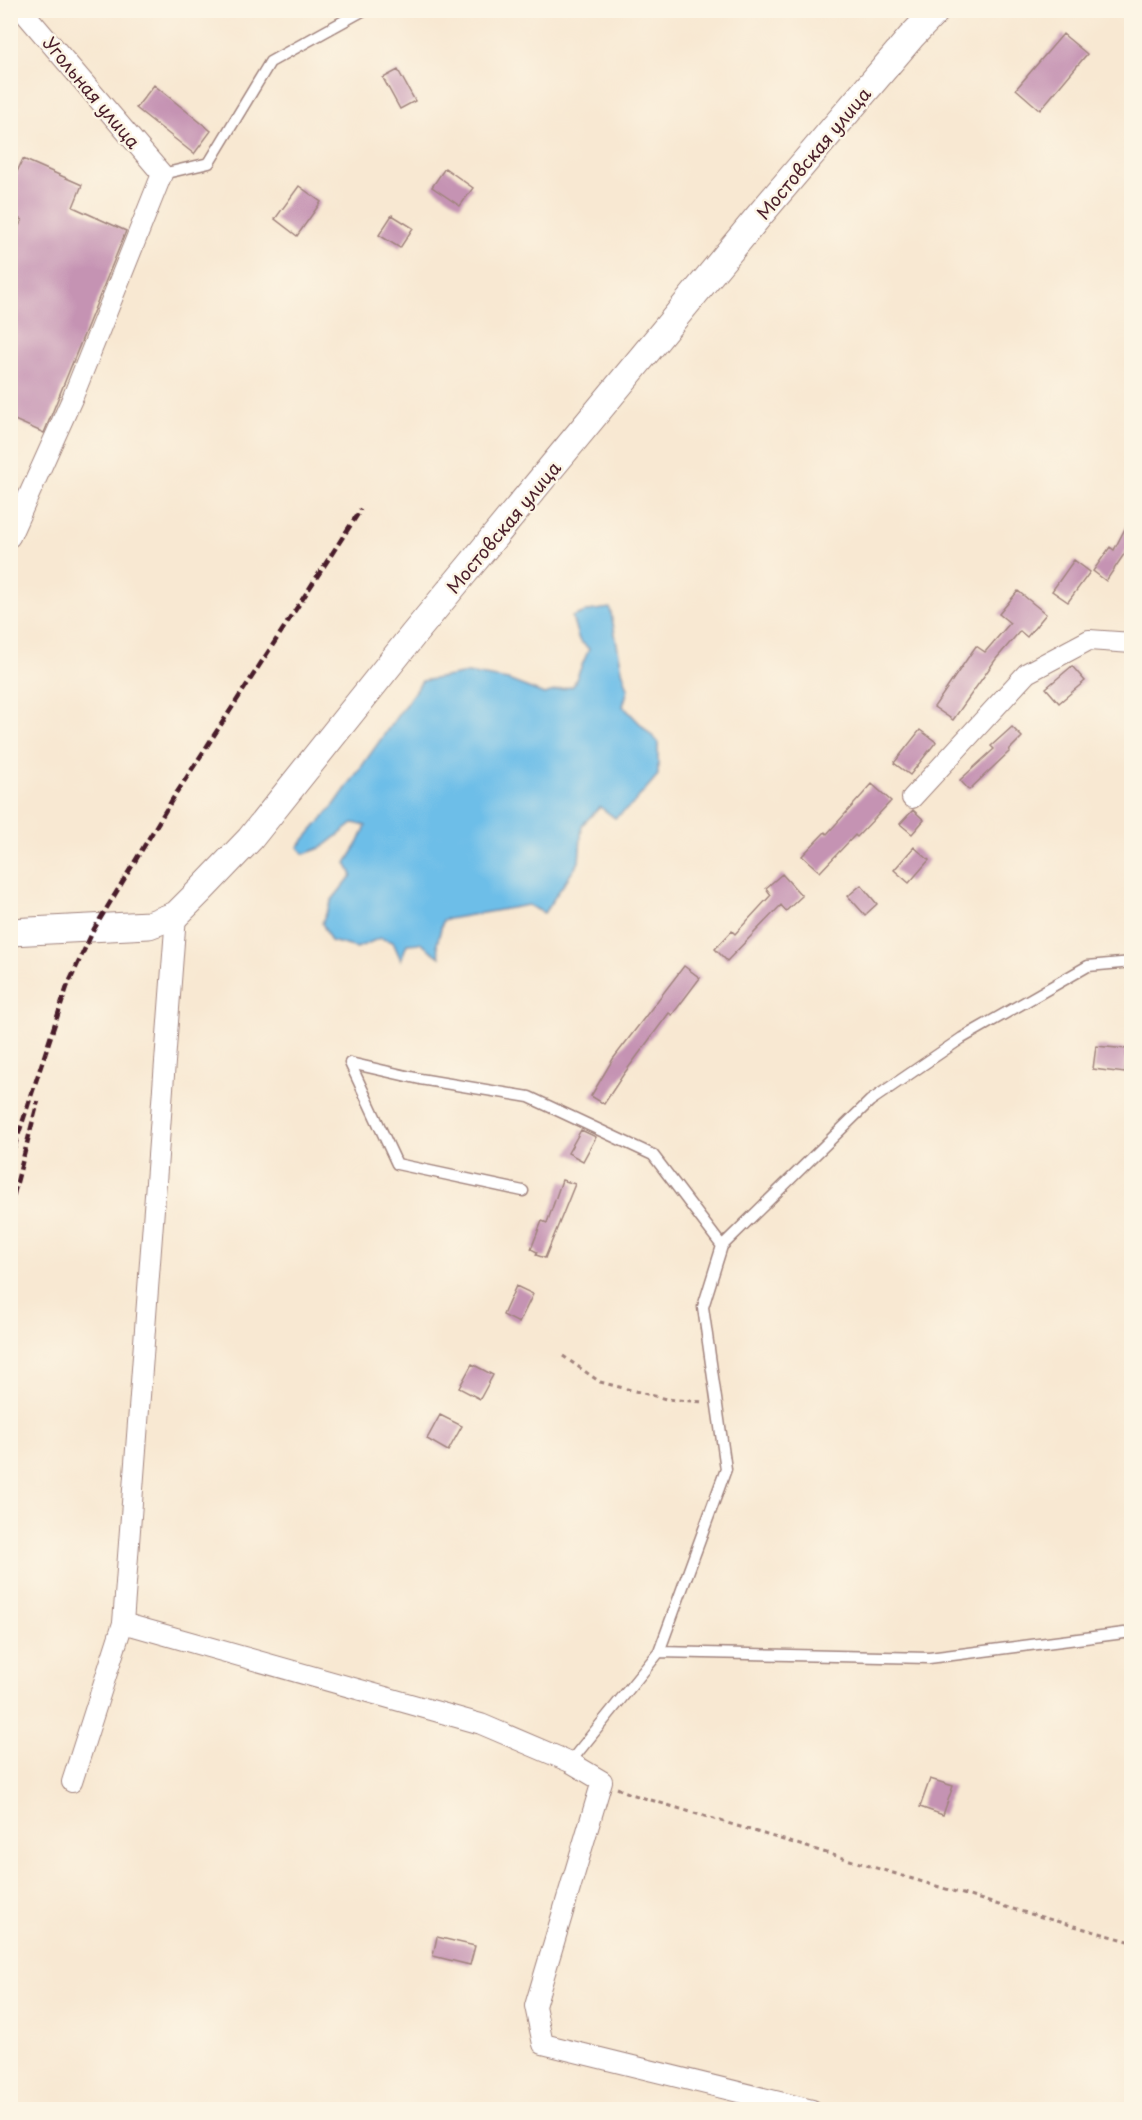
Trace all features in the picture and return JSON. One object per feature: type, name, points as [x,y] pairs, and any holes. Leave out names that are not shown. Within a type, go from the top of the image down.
[{"type":"street","name":"Угольная улица","points":[[22,10],[162,174]]},
{"type":"street","name":"Мостовская улица","points":[[10,933],[149,925],[176,915],[250,839],[413,635],[758,218],[911,37],[937,10]]},
{"type":"street","points":[[10,537],[72,399],[162,174]]},
{"type":"street","points":[[912,798],[1027,673],[1089,640],[1131,643]]},
{"type":"street","points":[[72,1782],[123,1623],[176,915]]},
{"type":"street","points":[[123,1623],[481,1724],[570,1762],[602,1781],[535,2006],[543,2044],[812,2109]]},
{"type":"lane","points":[[162,174],[209,163],[270,62],[364,10]]},
{"type":"lane","points":[[570,1762],[659,1652],[726,1468],[703,1307],[722,1246],[870,1101],[962,1038],[1088,966],[1131,962]]},
{"type":"lane","points":[[523,1191],[397,1164],[350,1063],[420,1079],[529,1097],[653,1155],[722,1246]]},
{"type":"lane","points":[[659,1652],[929,1658],[1131,1632]]},
{"type":"path","points":[[563,1356],[600,1382],[666,1399],[717,1403]]},
{"type":"path","points":[[602,1781],[631,1794],[1009,1908],[1131,1942]]},
{"type":"water","points":[[610,608],[628,689],[623,706],[658,742],[658,775],[632,805],[615,818],[600,807],[582,825],[579,862],[544,913],[528,905],[443,920],[437,944],[440,957],[420,943],[407,944],[401,960],[393,942],[380,938],[357,948],[331,941],[322,923],[332,900],[352,875],[346,863],[366,826],[354,823],[323,847],[304,854],[298,847],[335,804],[422,681],[468,673],[508,680],[544,694],[573,686],[589,649],[579,640],[572,617],[588,611]]},
{"type":"building","points":[[1063,34],[1087,54],[1040,110],[1016,89]]},
{"type":"building","points":[[398,70],[415,101],[400,109],[383,78]]},
{"type":"building","points":[[154,85],[211,131],[194,154],[136,108]]},
{"type":"building","points":[[23,159],[82,185],[73,207],[126,231],[44,433],[10,418],[10,245],[22,220],[10,215],[10,187]]},
{"type":"building","points":[[445,168],[473,188],[460,206],[432,187]]},
{"type":"building","points":[[299,186],[321,202],[297,236],[275,219]]},
{"type":"building","points":[[392,215],[413,228],[400,248],[379,235]]},
{"type":"building","points":[[1131,517],[1131,544],[1106,581],[1093,571],[1110,547],[1114,550]]},
{"type":"building","points":[[1074,560],[1090,572],[1068,602],[1052,591]]},
{"type":"building","points":[[1018,591],[1046,614],[1027,637],[1020,631],[996,659],[953,720],[934,707],[976,646],[985,652],[1010,623],[999,614]]},
{"type":"building","points":[[1072,666],[1085,681],[1059,703],[1046,688]]},
{"type":"building","points":[[1012,727],[1022,737],[969,790],[960,780],[994,749],[991,746]]},
{"type":"building","points":[[920,730],[936,742],[910,775],[894,763]]},
{"type":"building","points":[[872,784],[891,801],[820,872],[802,856],[825,832],[827,834]]},
{"type":"building","points":[[913,810],[924,820],[912,834],[900,824]]},
{"type":"building","points":[[914,847],[929,860],[909,883],[894,870]]},
{"type":"building","points":[[782,874],[802,896],[786,911],[781,905],[727,961],[715,949],[732,931],[735,934],[771,895],[766,888]]},
{"type":"building","points":[[861,885],[877,904],[865,915],[848,896]]},
{"type":"building","points":[[684,966],[700,978],[672,1015],[669,1013],[604,1104],[591,1096],[613,1059]]},
{"type":"building","points":[[1096,1046],[1127,1049],[1125,1073],[1093,1069]]},
{"type":"building","points":[[581,1130],[596,1137],[583,1161],[568,1153]]},
{"type":"building","points":[[562,1180],[575,1184],[545,1258],[536,1255],[537,1252],[531,1249],[542,1221],[547,1223]]},
{"type":"building","points":[[516,1286],[533,1294],[519,1323],[503,1315]]},
{"type":"building","points":[[472,1364],[493,1375],[480,1399],[459,1388]]},
{"type":"building","points":[[440,1415],[462,1426],[448,1451],[427,1439]]},
{"type":"building","points":[[930,1779],[953,1786],[943,1815],[920,1807]]},
{"type":"building","points":[[437,1937],[475,1946],[470,1965],[433,1956]]},
{"type":"railway","points":[[10,1160],[67,987],[94,929],[172,800],[361,509]]},
{"type":"railway","points":[[10,1209],[38,1101]]}]
